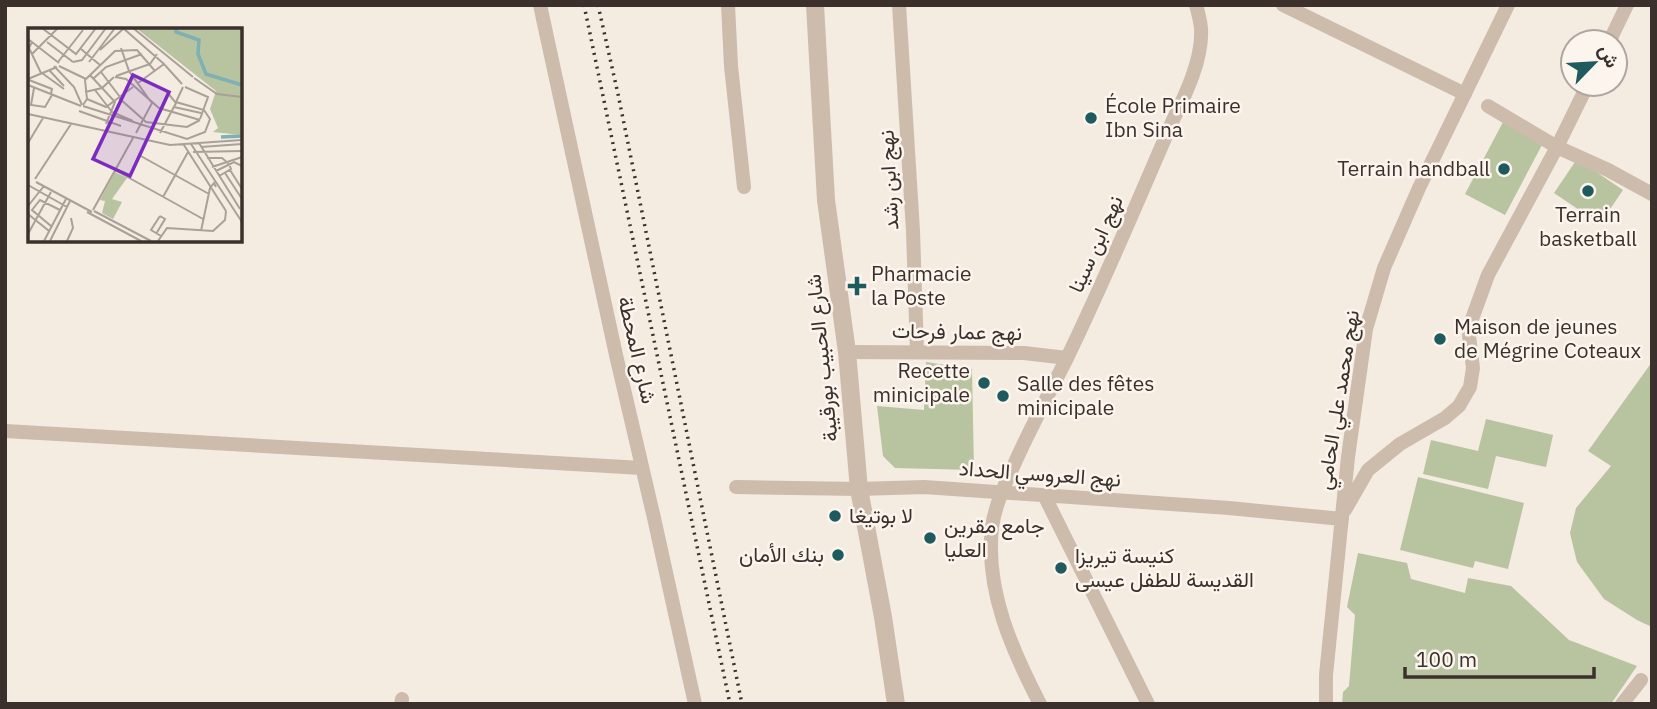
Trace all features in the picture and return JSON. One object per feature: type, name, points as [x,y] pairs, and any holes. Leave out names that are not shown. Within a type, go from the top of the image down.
[{"type":"street","name":"شارع المحطة","points":[[540,5],[695,704]]},
{"type":"street","points":[[728,5],[731,66],[744,187]]},
{"type":"street","name":"شارع الحبيب بورقيبة","points":[[815,5],[826,200],[847,352],[859,489],[896,704]]},
{"type":"street","name":"نهج ابن رشد","points":[[899,5],[913,231],[917,352]]},
{"type":"street","name":"نهج ابن سينا","points":[[1040,704],[1014,650],[998,602],[992,567],[992,527],[1002,492],[1031,426],[1067,358],[1189,88],[1198,55],[1201,29],[1196,5]]},
{"type":"street","points":[[1283,5],[1465,94]]},
{"type":"street","name":"نهج محمد علي الحامي","points":[[1326,704],[1326,675],[1342,516],[1366,329],[1384,268],[1419,188],[1508,5]]},
{"type":"street","points":[[1616,28],[1627,5]]},
{"type":"street","points":[[1342,516],[1368,470],[1400,444],[1459,406],[1470,387],[1473,368],[1469,336],[1472,319],[1488,275],[1558,147],[1581,98]]},
{"type":"street","points":[[1488,106],[1558,147],[1652,194]]},
{"type":"street","name":"نهج عمار فرحات","points":[[847,352],[1024,353],[1067,358]]},
{"type":"street","points":[[5,431],[642,468]]},
{"type":"street","name":"نهج العروسي الحداد","points":[[736,487],[924,487],[1342,516]]},
{"type":"street","points":[[1045,497],[1148,704]]},
{"type":"street","points":[[1622,704],[1641,680]]},
{"type":"green space","name":"Terrain handball","points":[[1503,122],[1543,143],[1505,215],[1465,194]]},
{"type":"green space","name":"Terrain basketball","points":[[1577,159],[1623,190],[1600,224],[1554,193]]},
{"type":"green space","points":[[926,362],[972,369],[974,470],[895,468],[883,456],[877,406],[924,410]]},
{"type":"green space","points":[[1652,362],[1652,627],[1604,599],[1577,562],[1570,533],[1576,508],[1611,466],[1588,451]]},
{"type":"green space","points":[[1486,419],[1553,435],[1546,467],[1496,456],[1488,489],[1423,474],[1431,440],[1478,451]]},
{"type":"green space","points":[[1418,477],[1524,503],[1508,569],[1475,561],[1473,568],[1400,550]]},
{"type":"green space","points":[[1358,553],[1407,563],[1411,579],[1465,593],[1468,578],[1511,586],[1569,640],[1637,666],[1611,704],[1342,704],[1343,692],[1349,686],[1355,615],[1347,607]]},
{"type":"railway","points":[[584,5],[730,704]]},
{"type":"railway","points":[[598,5],[742,704]]},
{"type":"place","name":"École Primaire Ibn Sina","points":[[1091,118]]},
{"type":"place","name":"Terrain handball","points":[[1504,169]]},
{"type":"place","name":"Terrain basketball","points":[[1588,191]]},
{"type":"place","name":"Pharmacie la Poste","points":[[857,286]]},
{"type":"place","name":"Maison de jeunes de Mégrine Coteaux","points":[[1440,339]]},
{"type":"place","name":"Recette minicipale","points":[[984,383]]},
{"type":"place","name":"Salle des fêtes minicipale","points":[[1003,396]]},
{"type":"place","name":"لا بوتيغا","points":[[835,516]]},
{"type":"place","name":"جامع مقرين العليا","points":[[930,538]]},
{"type":"place","name":"بنك الأمان","points":[[838,555]]},
{"type":"place","name":"كنيسة تيريزا القديسة للطفل عيسى","points":[[1061,568]]}]
